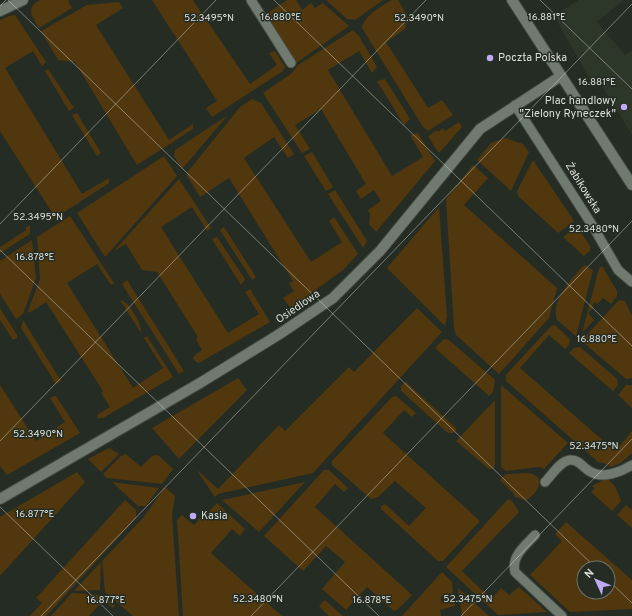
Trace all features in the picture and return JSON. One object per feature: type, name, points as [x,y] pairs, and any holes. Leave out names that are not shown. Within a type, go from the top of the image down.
[{"type":"street","points":[[0,11],[22,0]]},
{"type":"street","points":[[516,1],[561,76],[632,185]]},
{"type":"street","name":"Osiedlowa","points":[[0,499],[200,383],[288,329],[333,298],[380,251],[474,135],[487,123],[561,76]]},
{"type":"lane","points":[[255,2],[291,63]]},
{"type":"lane","name":"Żabikowska","points":[[515,105],[588,218],[618,270],[632,282]]},
{"type":"lane","points":[[545,482],[562,464],[570,460],[578,462],[592,473],[598,474],[615,473],[632,465]]},
{"type":"lane","points":[[535,536],[517,555],[514,561],[515,572],[562,616]]},
{"type":"shaded area","points":[[40,0],[70,0],[68,1],[72,8],[39,28],[32,16],[31,9],[35,3]]},
{"type":"shaded area","points":[[152,0],[193,0],[250,84],[277,65],[269,53],[275,51],[285,67],[283,71],[212,117],[206,108],[217,101]]},
{"type":"shaded area","points":[[287,0],[296,0],[302,10],[311,3],[315,8],[323,3],[349,26],[296,63],[266,14]]},
{"type":"shaded area","points":[[326,0],[383,0],[355,20],[347,19]]},
{"type":"shaded area","points":[[392,0],[398,0],[408,17],[405,29],[386,42],[428,108],[442,100],[453,115],[428,131],[423,127],[362,28],[365,21],[371,14]]},
{"type":"shaded area","points":[[579,0],[624,0],[597,22],[625,55],[632,50],[632,135],[599,81],[593,85],[557,21],[561,11]]},
{"type":"shaded area","points":[[119,2],[123,8],[96,25],[169,140],[193,124],[193,129],[137,165],[75,62],[58,60],[41,31],[87,5]]},
{"type":"shaded area","points":[[15,15],[46,62],[42,66],[33,51],[5,68],[82,194],[109,178],[109,183],[49,222],[39,219],[46,219],[53,214],[0,131],[0,20]]},
{"type":"shaded area","points":[[353,30],[359,36],[377,67],[372,73],[359,51],[328,70],[392,176],[423,157],[410,135],[418,133],[435,161],[376,232],[369,224],[370,214],[368,210],[381,201],[374,190],[361,199],[356,191],[366,184],[321,109],[295,125],[310,149],[302,153],[263,93],[292,73],[298,65]]},
{"type":"shaded area","points":[[48,69],[74,108],[69,111],[45,71]]},
{"type":"shaded area","points":[[385,79],[410,119],[404,125],[377,81]]},
{"type":"shaded area","points":[[252,99],[261,103],[294,154],[288,158],[274,137],[244,158],[311,262],[342,242],[329,221],[334,217],[358,254],[343,270],[291,308],[283,298],[294,291],[289,283],[293,281],[229,178],[200,197],[186,174],[240,107]]},
{"type":"shaded area","points":[[77,113],[101,153],[97,156],[72,115]]},
{"type":"shaded area","points":[[228,115],[182,169],[174,156],[175,150]]},
{"type":"shaded area","points":[[459,122],[462,127],[440,152],[438,152],[428,136],[443,128],[445,131]]},
{"type":"shaded area","points":[[505,138],[523,144],[529,152],[511,191],[477,160],[491,143]]},
{"type":"shaded area","points":[[312,152],[333,187],[326,191],[304,156]]},
{"type":"shaded area","points":[[164,156],[177,176],[105,257],[77,213]]},
{"type":"shaded area","points":[[533,160],[574,221],[558,233],[518,196],[517,191]]},
{"type":"shaded area","points":[[473,165],[488,178],[464,205],[557,288],[549,318],[499,374],[456,335],[454,328],[446,199]]},
{"type":"shaded area","points":[[179,179],[211,228],[207,231],[192,207],[161,227],[228,333],[259,314],[245,292],[250,289],[270,322],[199,363],[193,358],[202,350],[196,339],[198,337],[157,272],[142,270],[126,244],[114,251]]},
{"type":"shaded area","points":[[335,190],[367,241],[363,248],[328,194]]},
{"type":"shaded area","points":[[439,207],[447,316],[445,326],[387,268]]},
{"type":"shaded area","points":[[70,216],[114,283],[111,285],[97,264],[67,283],[133,388],[163,368],[144,338],[147,336],[173,377],[103,418],[98,418],[97,415],[110,407],[101,393],[103,391],[46,302],[29,313],[28,311],[40,279],[37,237]]},
{"type":"shaded area","points":[[30,225],[30,234],[0,253],[0,247],[26,230],[26,228]]},
{"type":"shaded area","points":[[577,226],[590,246],[590,251],[584,256],[563,237]]},
{"type":"shaded area","points":[[224,227],[256,277],[252,280],[220,230]]},
{"type":"shaded area","points":[[217,237],[245,279],[241,285],[212,239]]},
{"type":"shaded area","points":[[32,240],[36,278],[23,314],[16,319],[0,294],[0,261]]},
{"type":"shaded area","points":[[584,265],[593,270],[576,336],[557,320],[556,312],[557,305],[564,290]]},
{"type":"shaded area","points":[[602,266],[617,291],[617,296],[611,304],[603,298],[597,304],[595,302],[592,305],[594,307],[588,313],[594,320],[582,333],[599,268]]},
{"type":"shaded area","points":[[127,280],[184,371],[179,374],[122,284]]},
{"type":"shaded area","points":[[120,300],[124,301],[131,309],[139,324],[141,333]]},
{"type":"shaded area","points":[[619,300],[625,301],[632,316],[632,378],[626,379],[584,343],[583,339]]},
{"type":"shaded area","points":[[0,308],[17,335],[17,338],[13,340],[0,320]]},
{"type":"shaded area","points":[[417,308],[442,332],[313,473],[218,494],[215,497],[196,469],[218,489],[279,425],[285,431],[349,367],[354,372]]},
{"type":"shaded area","points":[[23,320],[61,381],[56,384],[21,328]]},
{"type":"shaded area","points":[[555,325],[570,339],[569,345],[565,349],[549,335],[520,368],[615,451],[632,431],[632,453],[621,463],[611,467],[607,464],[598,462],[506,381],[506,375],[551,326]]},
{"type":"shaded area","points":[[444,339],[449,340],[495,380],[493,392],[489,396],[435,348]]},
{"type":"shaded area","points":[[580,347],[617,379],[618,385],[613,391],[569,353],[574,348]]},
{"type":"shaded area","points":[[238,378],[247,390],[179,459],[152,428]]},
{"type":"shaded area","points":[[406,382],[457,429],[453,433],[448,433],[401,391],[401,386]]},
{"type":"shaded area","points":[[0,385],[36,441],[65,422],[50,398],[54,396],[56,396],[80,433],[7,475],[0,466]]},
{"type":"shaded area","points":[[501,385],[568,443],[544,469],[539,467],[506,471],[501,467]]},
{"type":"shaded area","points":[[626,385],[632,385],[632,408],[618,395]]},
{"type":"shaded area","points":[[396,396],[416,413],[412,417],[404,410],[383,433],[480,521],[443,561],[438,561],[381,509],[381,506],[385,504],[409,526],[426,508],[395,481],[378,497],[371,499],[332,465],[332,461],[392,397]]},
{"type":"shaded area","points":[[495,400],[495,465],[493,469],[489,469],[456,441]]},
{"type":"shaded area","points":[[109,448],[119,454],[101,472],[88,459]]},
{"type":"shaded area","points":[[126,454],[141,467],[152,456],[158,455],[173,469],[162,484],[107,478],[103,474],[121,456]]},
{"type":"shaded area","points":[[324,470],[329,470],[348,488],[344,492],[335,484],[315,507],[412,595],[397,610],[394,611],[367,587],[346,610],[322,589],[345,562],[326,546],[303,571],[264,536]]},
{"type":"shaded area","points":[[77,472],[85,482],[0,576],[0,517]]},
{"type":"shaded area","points":[[530,473],[538,477],[539,484],[535,493],[527,500],[515,497],[500,480],[506,474]]},
{"type":"shaded area","points":[[604,480],[609,480],[615,486],[621,501],[612,511],[591,492],[595,488],[592,486]]},
{"type":"shaded area","points":[[112,482],[159,488],[146,506],[138,506]]},
{"type":"shaded area","points":[[305,482],[259,532],[222,500]]},
{"type":"shaded area","points":[[165,487],[175,496],[172,516],[179,616],[133,616],[105,592],[102,561],[143,518]]},
{"type":"shaded area","points":[[508,499],[512,501],[519,512],[462,571],[491,599],[501,588],[509,595],[519,587],[547,612],[498,615],[446,567]]},
{"type":"shaded area","points":[[125,500],[136,510],[136,518],[46,616],[30,616],[42,603],[36,598]]},
{"type":"shaded area","points":[[217,503],[245,529],[240,536],[232,529],[211,553],[282,616],[183,616],[177,520],[182,515],[194,525]]},
{"type":"shaded area","points":[[626,505],[632,510],[632,528],[617,515]]},
{"type":"shaded area","points":[[566,522],[609,560],[576,560],[576,600],[616,600],[616,566],[632,580],[632,609],[570,612],[530,575],[562,541],[555,534]]},
{"type":"shaded area","points":[[101,562],[100,590],[74,591]]},
{"type":"shaded area","points":[[442,572],[452,582],[453,593],[441,596],[441,603],[454,601],[455,606],[440,610],[441,616],[402,616]]},
{"type":"shaded area","points":[[458,588],[489,616],[462,616]]},
{"type":"shaded area","points":[[72,593],[102,595],[115,606],[113,608],[104,600],[89,616],[51,616]]},
{"type":"shaded area","points":[[325,600],[343,616],[329,616],[319,606]]},
{"type":"place","name":"Poczta Polska","points":[[490,58]]},
{"type":"place","name":"Plac handlowy \"Zielony Ryneczek\"","points":[[624,107]]},
{"type":"place","name":"Kasia","points":[[193,516]]}]
